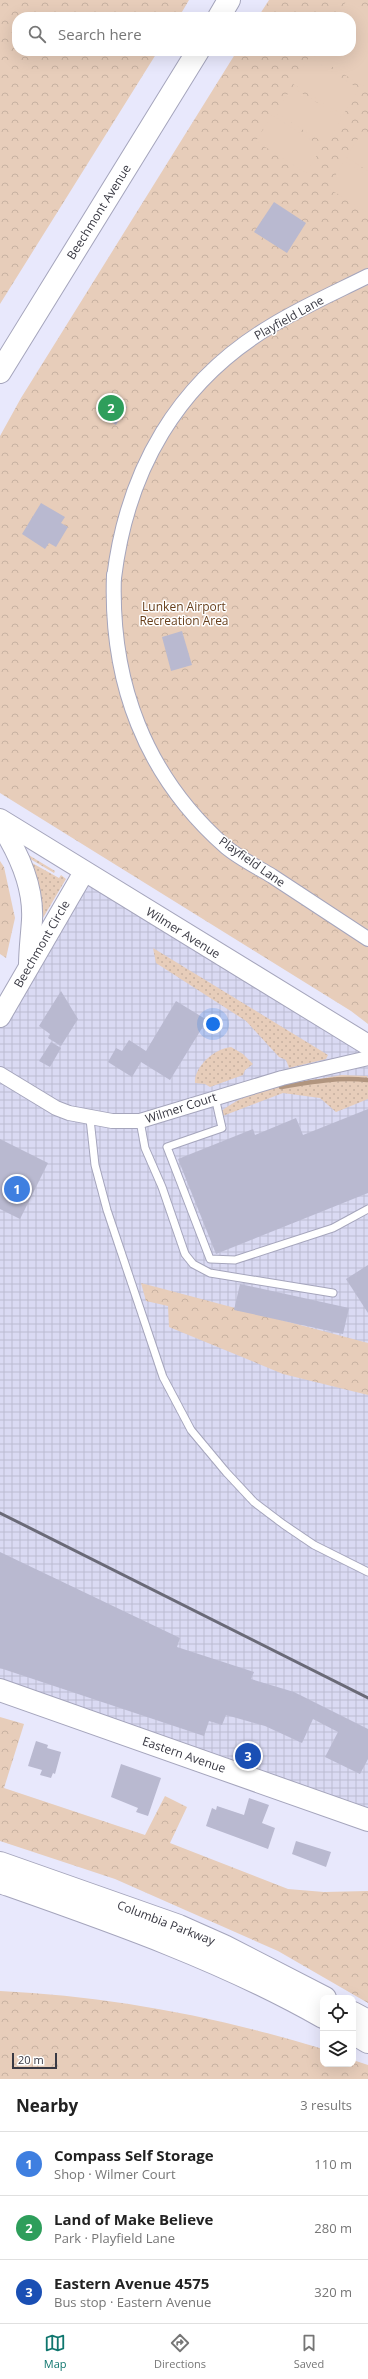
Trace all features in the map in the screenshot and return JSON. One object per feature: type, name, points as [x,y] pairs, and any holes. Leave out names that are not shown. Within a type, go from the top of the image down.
[{"type":"main road","points":[[222,12],[229,0]]},
{"type":"main road","name":"Beechmont Avenue","points":[[0,372],[195,56]]},
{"type":"main road","name":"Eastern Avenue","points":[[0,1690],[368,1820]]},
{"type":"main road","name":"Columbia Parkway","points":[[0,1863],[178,1926],[224,1946],[320,1995]]},
{"type":"main road","name":"Columbia Parkway","points":[[0,1882],[112,1921],[220,1964],[283,1994],[320,2015]]},
{"type":"main road","points":[[356,2015],[368,2021]]},
{"type":"main road","points":[[356,2035],[368,2042]]},
{"type":"street","name":"Playfield Lane","points":[[368,276],[272,325],[246,342],[211,372],[180,406],[147,458],[135,486],[118,544],[114,577],[115,636],[120,667],[130,706],[142,735],[161,771],[178,796],[198,820],[227,848],[368,939]]},
{"type":"street","name":"Wilmer Avenue","points":[[0,819],[84,872],[368,1045]]},
{"type":"street","points":[[0,824],[16,848],[24,869],[30,893],[32,919],[29,939],[28,967]]},
{"type":"street","name":"Beechmont Circle","points":[[0,1017],[84,872]]},
{"type":"street","name":"Wilmer Court","points":[[0,1074],[56,1108],[90,1119],[140,1121],[215,1097],[282,1078],[368,1058]]},
{"type":"lane","points":[[215,1097],[222,1128],[167,1147],[210,1259],[235,1260],[333,1228],[368,1209]]},
{"type":"lane","points":[[90,1119],[95,1164],[107,1210],[163,1377],[191,1430],[226,1472],[254,1502],[282,1524],[314,1545],[368,1572]]},
{"type":"lane","points":[[140,1121],[145,1148],[162,1187],[185,1254],[193,1264],[210,1273],[333,1293]]},
{"type":"shaded area","points":[[84,872],[368,1045],[368,1813],[0,1690],[0,1017]]},
{"type":"green space","points":[[0,0],[189,0],[182,12],[12,12],[12,56],[155,56],[0,304]]},
{"type":"green space","name":"Lunken Airport Recreation Area","points":[[269,0],[368,0],[368,1024],[351,1011],[0,793],[0,436],[21,398],[234,56],[356,56],[356,12],[261,12]]},
{"type":"green space","points":[[347,0],[368,11],[368,48],[356,40],[356,12],[339,12]]},
{"type":"green space","points":[[356,45],[368,53],[368,78],[363,86],[315,56],[356,56]]},
{"type":"green space","points":[[309,57],[359,89],[343,115],[293,84]]},
{"type":"green space","points":[[292,87],[342,118],[326,144],[276,113]]},
{"type":"green space","points":[[272,115],[322,147],[306,173],[256,141]]},
{"type":"green space","points":[[363,131],[368,134],[368,171],[346,157]]},
{"type":"green space","points":[[344,161],[368,176],[368,213],[328,188]]},
{"type":"green space","points":[[27,854],[55,871],[54,873],[27,857]]},
{"type":"green space","points":[[25,859],[59,878],[61,875],[66,879],[40,923]]},
{"type":"green space","points":[[0,861],[4,867],[15,918],[6,958],[0,954]]},
{"type":"green space","points":[[153,948],[328,1055],[326,1059],[289,1068],[286,1060],[279,1057],[246,1021],[156,963]]},
{"type":"green space","points":[[231,1047],[243,1054],[253,1064],[245,1070],[243,1075],[210,1087],[205,1084],[195,1083],[198,1070],[207,1059],[225,1048]]},
{"type":"green space","points":[[342,1075],[367,1076],[368,1078],[348,1077],[319,1079]]},
{"type":"green space","points":[[347,1079],[368,1082],[368,1099],[336,1112],[320,1098],[283,1093],[220,1117],[220,1112],[234,1103],[249,1095],[264,1090],[297,1083]]},
{"type":"green space","points":[[141,1283],[368,1343],[368,1395],[283,1374],[169,1327],[168,1306],[146,1301]]},
{"type":"green space","points":[[0,1717],[24,1724],[4,1788],[145,1835],[165,1796],[187,1807],[170,1843],[288,1889],[324,1892],[368,1891],[368,2003],[278,1951],[115,1879],[0,1841]]},
{"type":"green space","points":[[0,1991],[123,2003],[204,2018],[244,2027],[320,2048],[320,2067],[356,2067],[356,2061],[368,2065],[368,2079],[0,2079]]},
{"type":"building","points":[[274,202],[306,223],[287,253],[254,232]]},
{"type":"building","points":[[116,400],[127,407],[116,425],[105,418]]},
{"type":"building","points":[[41,503],[65,517],[61,523],[68,527],[56,547],[49,543],[45,549],[22,534]]},
{"type":"building","points":[[182,631],[192,665],[171,671],[162,637]]},
{"type":"building","points":[[61,991],[78,1019],[61,1046],[48,1038],[50,1034],[39,1026]]},
{"type":"building","points":[[176,1001],[207,1020],[170,1080],[141,1062],[132,1077],[108,1062],[116,1048],[122,1051],[129,1040],[146,1051]]},
{"type":"building","points":[[51,1042],[61,1048],[50,1067],[39,1061]]},
{"type":"building","points":[[368,1109],[368,1193],[216,1254],[178,1159],[253,1129],[255,1135],[296,1118],[303,1135]]},
{"type":"building","points":[[0,1139],[48,1163],[20,1219],[0,1209]]},
{"type":"building","points":[[368,1265],[368,1313],[346,1279]]},
{"type":"building","points":[[240,1284],[349,1308],[343,1334],[234,1310]]},
{"type":"building","points":[[0,1552],[180,1638],[177,1647],[254,1672],[251,1679],[294,1692],[368,1729],[368,1759],[360,1774],[325,1757],[338,1732],[313,1719],[302,1743],[265,1726],[226,1715],[222,1725],[209,1721],[204,1736],[0,1668]]},
{"type":"building","points":[[36,1741],[48,1745],[47,1748],[61,1752],[55,1774],[53,1773],[51,1778],[40,1775],[42,1770],[28,1766]]},
{"type":"building","points":[[121,1764],[161,1778],[148,1816],[136,1812],[138,1808],[111,1797]]},
{"type":"building","points":[[249,1798],[269,1805],[262,1823],[275,1828],[268,1849],[206,1826],[212,1808],[216,1810],[217,1806],[244,1815]]},
{"type":"building","points":[[296,1841],[331,1852],[326,1867],[292,1854]]},
{"type":"waterway","points":[[281,1087],[335,1080],[367,1080]]},
{"type":"railway","points":[[0,1513],[368,1698]]},
{"type":"place","name":"Land of Make Believe","points":[[111,408]]},
{"type":"place","name":"Compass Self Storage","points":[[17,1189]]},
{"type":"place","name":"Eastern Avenue 4575","points":[[248,1756]]}]
